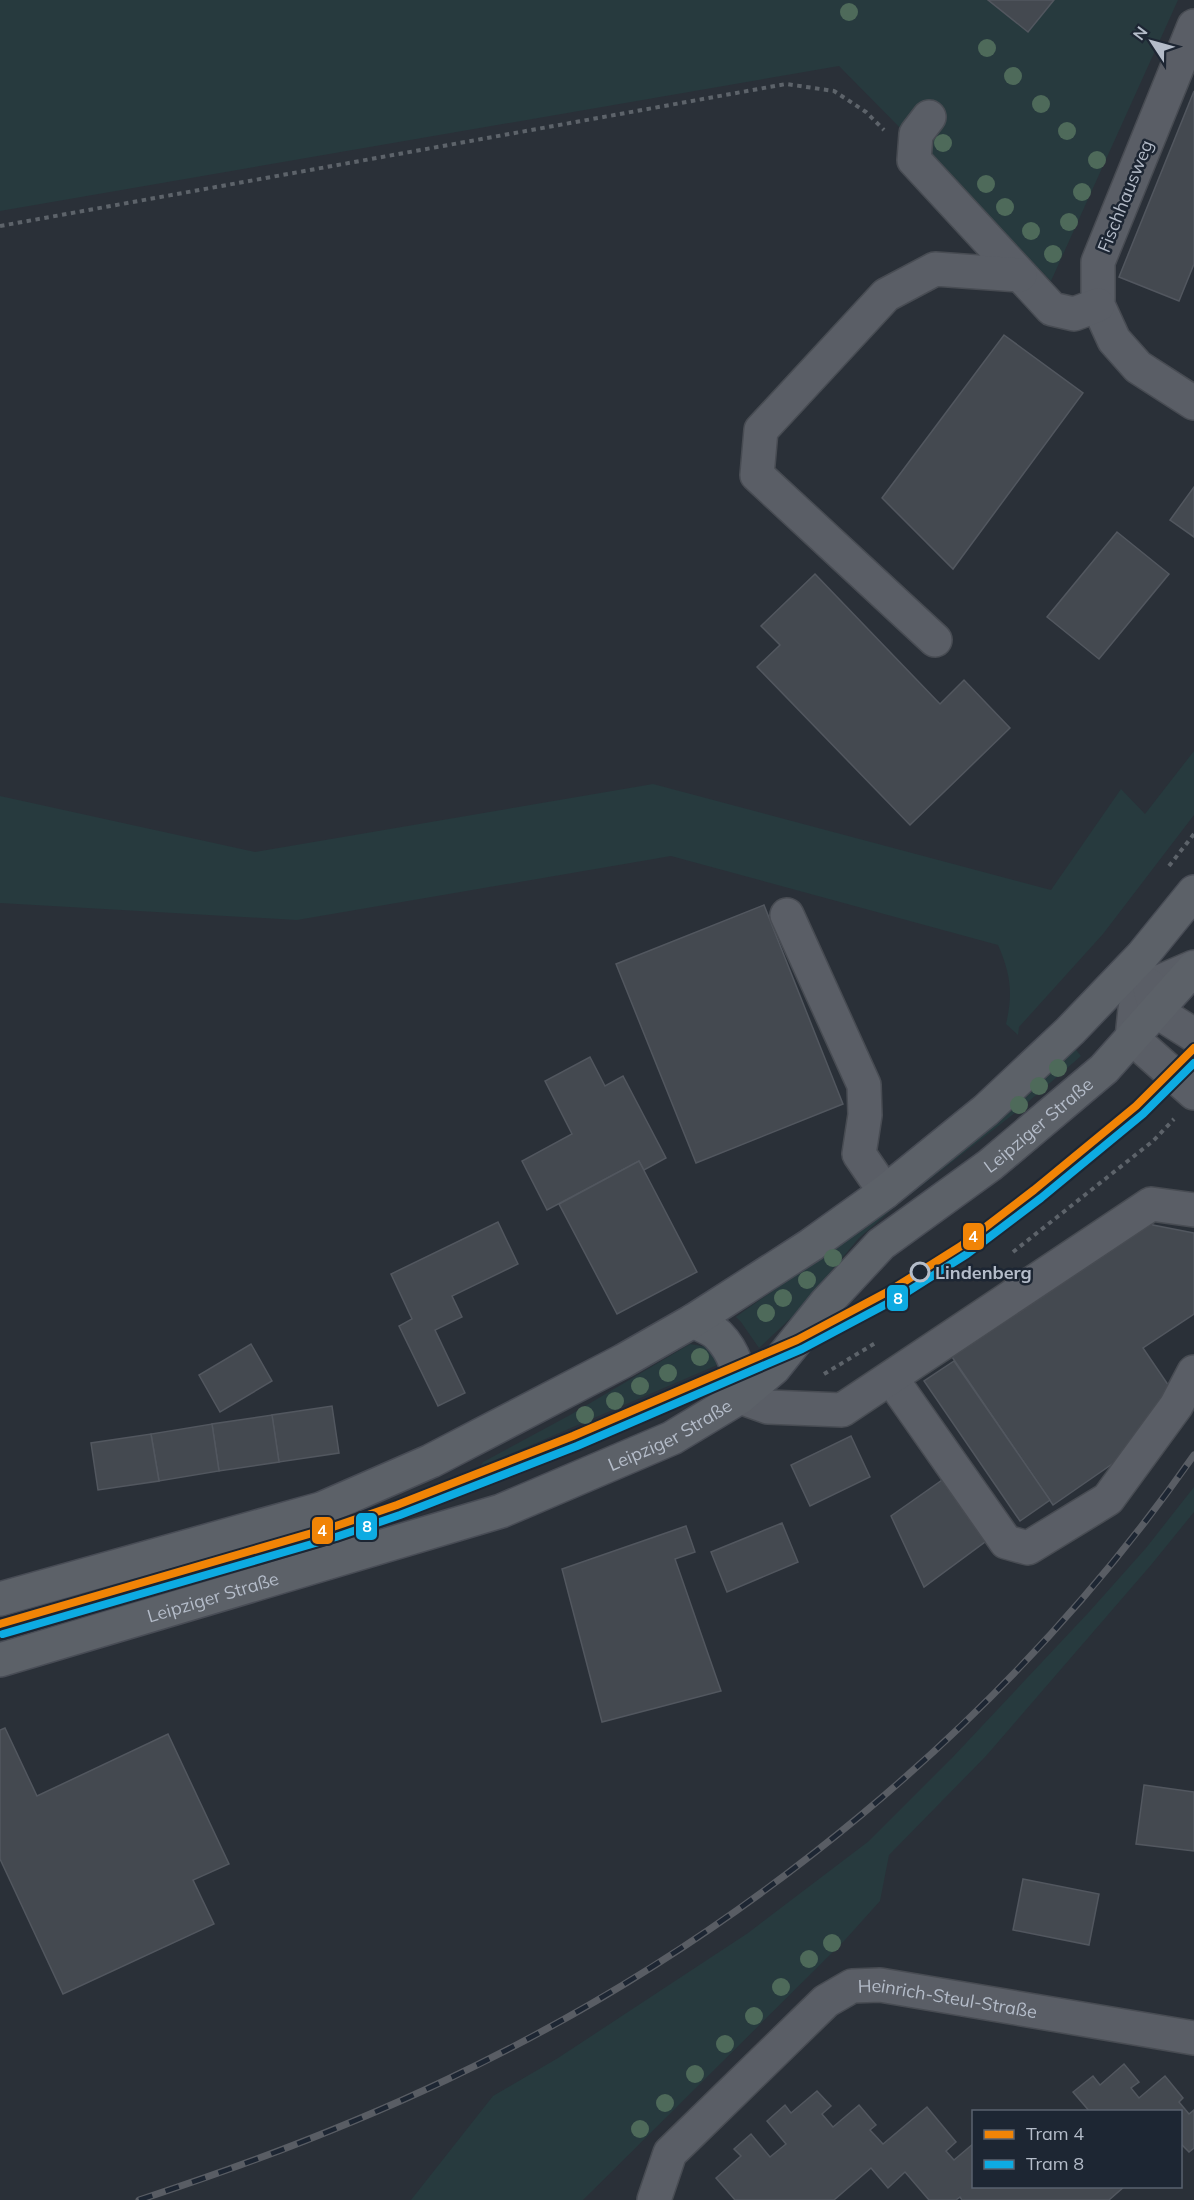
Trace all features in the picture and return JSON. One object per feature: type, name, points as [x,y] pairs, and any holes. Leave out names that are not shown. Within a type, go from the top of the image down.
[{"type":"main road","name":"Leipziger Straße","points":[[0,1660],[501,1511],[672,1438],[740,1397],[774,1368],[826,1303],[881,1244],[990,1165],[1104,1069],[1132,1038],[1149,984],[1194,892]]},
{"type":"main road","name":"Leipziger Straße","points":[[0,1599],[321,1509],[431,1461],[623,1361],[693,1321],[811,1245],[885,1192],[986,1110],[1070,1031],[1149,984],[1194,967]]},
{"type":"main road","points":[[693,1321],[717,1334],[730,1350],[741,1382],[740,1397]]},
{"type":"street","name":"Fischhausweg","points":[[1194,26],[1098,262],[1098,305],[1114,340],[1138,367],[1194,403]]},
{"type":"street","points":[[929,117],[916,134],[914,160],[1052,309],[1074,314],[1098,305]]},
{"type":"street","points":[[935,640],[757,475],[761,430],[886,295],[935,269],[1020,274]]},
{"type":"street","points":[[787,915],[864,1085],[865,1115],[859,1154],[885,1192]]},
{"type":"street","points":[[1194,967],[1149,984],[1194,1035]]},
{"type":"street","points":[[1132,1038],[1194,1093]]},
{"type":"street","points":[[740,1397],[768,1407],[842,1410],[1150,1204],[1194,1210]]},
{"type":"street","points":[[891,1378],[1006,1542],[1028,1548],[1107,1498],[1176,1406],[1194,1372]]},
{"type":"street","name":"Heinrich-Steul-Straße","points":[[654,2200],[670,2153],[826,2001],[852,1986],[880,1985],[1194,2038]]},
{"type":"path","points":[[0,226],[786,84],[834,91],[866,112],[914,160]]},
{"type":"path","points":[[1169,867],[1194,834]]},
{"type":"green space","points":[[0,0],[1178,0],[1051,281],[839,66],[0,211]]},
{"type":"green space","points":[[1194,751],[1194,815],[1103,934],[1019,1027],[1018,1035],[1006,1024],[1010,993],[1006,966],[998,945],[671,856],[297,920],[0,903],[0,796],[255,852],[653,784],[1051,890],[1121,789],[1145,814]]},
{"type":"green space","points":[[1072,1045],[1081,1056],[1020,1109],[897,1205],[859,1238],[793,1316],[759,1348],[737,1316],[855,1233]]},
{"type":"green space","points":[[690,1344],[707,1347],[722,1363],[480,1467],[483,1462],[570,1415]]},
{"type":"green space","points":[[1194,1487],[1194,1512],[1151,1565],[986,1756],[889,1855],[880,1901],[844,1941],[583,2200],[411,2200],[493,2096],[558,2058],[748,1933],[869,1841],[951,1759],[1089,1612],[1146,1548]]},
{"type":"building","points":[[988,0],[1054,0],[1028,32]]},
{"type":"building","points":[[1194,91],[1194,264],[1179,301],[1119,277]]},
{"type":"building","points":[[1004,335],[1083,393],[953,569],[882,498]]},
{"type":"building","points":[[1194,487],[1194,537],[1170,520]]},
{"type":"building","points":[[1117,532],[1169,574],[1099,659],[1047,617]]},
{"type":"building","points":[[815,574],[940,704],[964,680],[1010,728],[910,825],[757,667],[780,645],[761,626]]},
{"type":"building","points":[[764,905],[843,1104],[696,1163],[616,964]]},
{"type":"building","points":[[590,1057],[605,1086],[623,1076],[666,1158],[644,1170],[639,1161],[547,1210],[522,1161],[572,1134],[545,1081]]},
{"type":"building","points":[[639,1161],[697,1272],[617,1314],[559,1204]]},
{"type":"building","points":[[1148,1217],[1153,1225],[1194,1233],[1194,1314],[1143,1348],[1175,1395],[1131,1451],[1053,1505],[950,1354]]},
{"type":"building","points":[[498,1222],[518,1264],[452,1296],[462,1317],[435,1330],[465,1393],[438,1406],[399,1326],[412,1319],[391,1274]]},
{"type":"building","points":[[251,1344],[272,1381],[220,1412],[199,1375]]},
{"type":"building","points":[[954,1361],[1050,1500],[1020,1521],[924,1381]]},
{"type":"building","points":[[332,1406],[339,1453],[279,1462],[272,1415]]},
{"type":"building","points":[[272,1415],[279,1462],[219,1471],[212,1424]]},
{"type":"building","points":[[212,1424],[219,1471],[159,1481],[151,1434]]},
{"type":"building","points":[[151,1434],[159,1481],[98,1490],[91,1443]]},
{"type":"building","points":[[851,1436],[870,1477],[810,1506],[791,1465]]},
{"type":"building","points":[[945,1478],[989,1539],[924,1587],[891,1516]]},
{"type":"building","points":[[782,1523],[798,1562],[727,1592],[711,1552]]},
{"type":"building","points":[[686,1526],[695,1552],[675,1559],[721,1691],[602,1722],[562,1569]]},
{"type":"building","points":[[5,1728],[37,1796],[168,1734],[229,1864],[193,1880],[214,1924],[63,1994],[0,1859],[0,1730]]},
{"type":"building","points":[[1144,1785],[1194,1792],[1194,1851],[1136,1844]]},
{"type":"building","points":[[1023,1879],[1099,1894],[1089,1945],[1013,1930]]},
{"type":"building","points":[[1124,2064],[1139,2082],[1131,2088],[1139,2098],[1165,2076],[1183,2098],[1179,2102],[1189,2114],[1194,2110],[1194,2148],[1189,2152],[1182,2145],[1182,2110],[1088,2110],[1073,2092],[1093,2076],[1100,2085]]},
{"type":"building","points":[[817,2091],[831,2106],[822,2114],[833,2127],[859,2105],[876,2125],[870,2130],[883,2144],[927,2107],[956,2142],[946,2151],[954,2160],[972,2145],[972,2188],[1123,2188],[1109,2200],[962,2200],[960,2197],[956,2200],[929,2200],[905,2172],[888,2188],[871,2168],[834,2200],[735,2200],[716,2178],[741,2156],[734,2149],[751,2134],[770,2157],[786,2144],[767,2121],[785,2105],[791,2113]]},
{"type":"railway","points":[[139,2200],[294,2145],[446,2080],[555,2024],[661,1961],[763,1892],[860,1816],[953,1733],[1040,1646],[1121,1553],[1194,1455]]},
{"type":"tram line","name":"4","points":[[0,1624],[333,1527],[397,1505],[573,1436],[797,1340],[891,1290],[961,1246],[1034,1190],[1136,1106],[1194,1048]]},
{"type":"tram line","name":"8","points":[[3,1634],[336,1537],[400,1515],[577,1446],[802,1349],[896,1299],[967,1254],[1041,1198],[1143,1114],[1194,1063]]},
{"type":"place","name":"Lindenberg","points":[[920,1272]]}]
